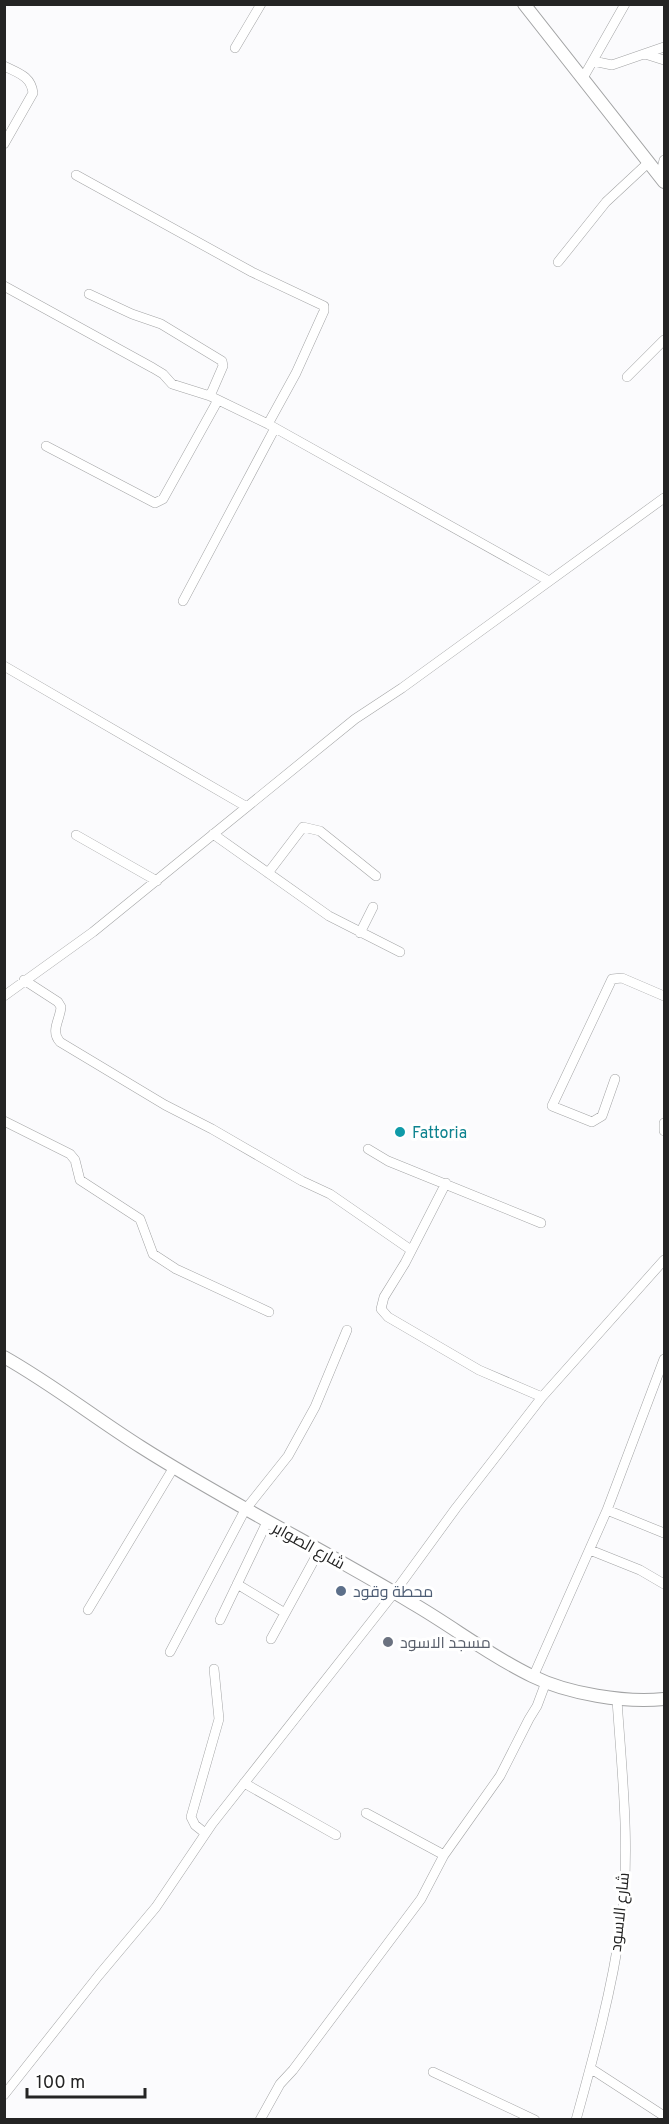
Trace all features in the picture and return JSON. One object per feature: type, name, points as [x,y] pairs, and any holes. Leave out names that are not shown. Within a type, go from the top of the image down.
[{"type":"street","points":[[235,48],[261,4]]},
{"type":"street","points":[[524,4],[662,179]]},
{"type":"street","points":[[583,78],[625,4]]},
{"type":"street","points":[[593,61],[612,64],[664,47]]},
{"type":"street","points":[[645,54],[664,60]]},
{"type":"street","points":[[4,66],[28,78],[32,84],[33,93],[4,144]]},
{"type":"street","points":[[662,179],[664,160]]},
{"type":"street","points":[[558,261],[606,202],[649,162]]},
{"type":"street","points":[[76,175],[224,257],[324,306],[324,311],[271,426],[183,601]]},
{"type":"street","points":[[4,286],[153,368],[163,374],[172,384],[214,398],[271,426],[549,581]]},
{"type":"street","points":[[46,446],[155,503],[163,498],[214,398],[224,366],[222,362],[162,324],[132,314],[89,294]]},
{"type":"street","points":[[627,377],[664,340]]},
{"type":"street","points":[[4,996],[93,932],[355,719],[402,688],[664,498]]},
{"type":"street","points":[[4,666],[247,807]]},
{"type":"street","points":[[268,873],[303,827],[320,831],[376,876]]},
{"type":"street","points":[[213,834],[329,916],[400,951]]},
{"type":"street","points":[[76,835],[157,881]]},
{"type":"street","points":[[360,933],[373,907]]},
{"type":"street","points":[[615,1079],[602,1116],[592,1122],[552,1106],[612,979],[622,978],[664,996]]},
{"type":"street","points":[[24,980],[58,1002],[61,1007],[55,1031],[55,1037],[60,1042],[165,1105],[302,1181],[330,1194],[411,1250]]},
{"type":"street","points":[[4,983],[14,988]]},
{"type":"street","points":[[4,1121],[70,1154],[75,1160],[80,1179],[140,1219],[153,1254],[176,1269],[269,1312]]},
{"type":"street","points":[[664,1124],[664,1131]]},
{"type":"street","points":[[368,1149],[388,1161],[541,1223]]},
{"type":"street","points":[[446,1183],[384,1297],[381,1309],[384,1313],[479,1370],[542,1397]]},
{"type":"street","points":[[4,2095],[156,1907],[205,1833],[394,1593],[453,1511],[542,1397],[664,1260]]},
{"type":"street","points":[[170,1652],[245,1510],[288,1456],[315,1407],[347,1330]]},
{"type":"street","name":"شارع الصوابر","points":[[4,1357],[43,1380],[140,1447],[245,1510],[394,1593],[533,1677],[617,1700],[658,1700]]},
{"type":"street","points":[[533,1677],[607,1510],[664,1359]]},
{"type":"street","points":[[88,1610],[174,1467]]},
{"type":"street","points":[[607,1510],[664,1533]]},
{"type":"street","points":[[220,1620],[267,1522]]},
{"type":"street","points":[[590,1550],[640,1570],[664,1584]]},
{"type":"street","points":[[272,1639],[319,1551]]},
{"type":"street","points":[[237,1584],[285,1613]]},
{"type":"street","points":[[205,1833],[195,1825],[191,1817],[219,1719],[214,1669]]},
{"type":"street","points":[[260,2120],[280,2084],[293,2070],[421,1899],[444,1855],[500,1776],[537,1706],[546,1682]]},
{"type":"street","name":"شارع الاسود","points":[[576,2120],[612,1975],[624,1895],[624,1798],[617,1700]]},
{"type":"street","points":[[658,1700],[664,1705]]},
{"type":"street","points":[[244,1783],[336,1835]]},
{"type":"street","points":[[366,1814],[444,1855]]},
{"type":"street","points":[[590,2068],[664,2116]]},
{"type":"street","points":[[433,2072],[535,2120]]},
{"type":"place","name":"Fattoria","points":[[400,1132]]},
{"type":"place","name":"محطة وقود","points":[[341,1591]]},
{"type":"place","name":"مسجد الاسود","points":[[388,1642]]}]
